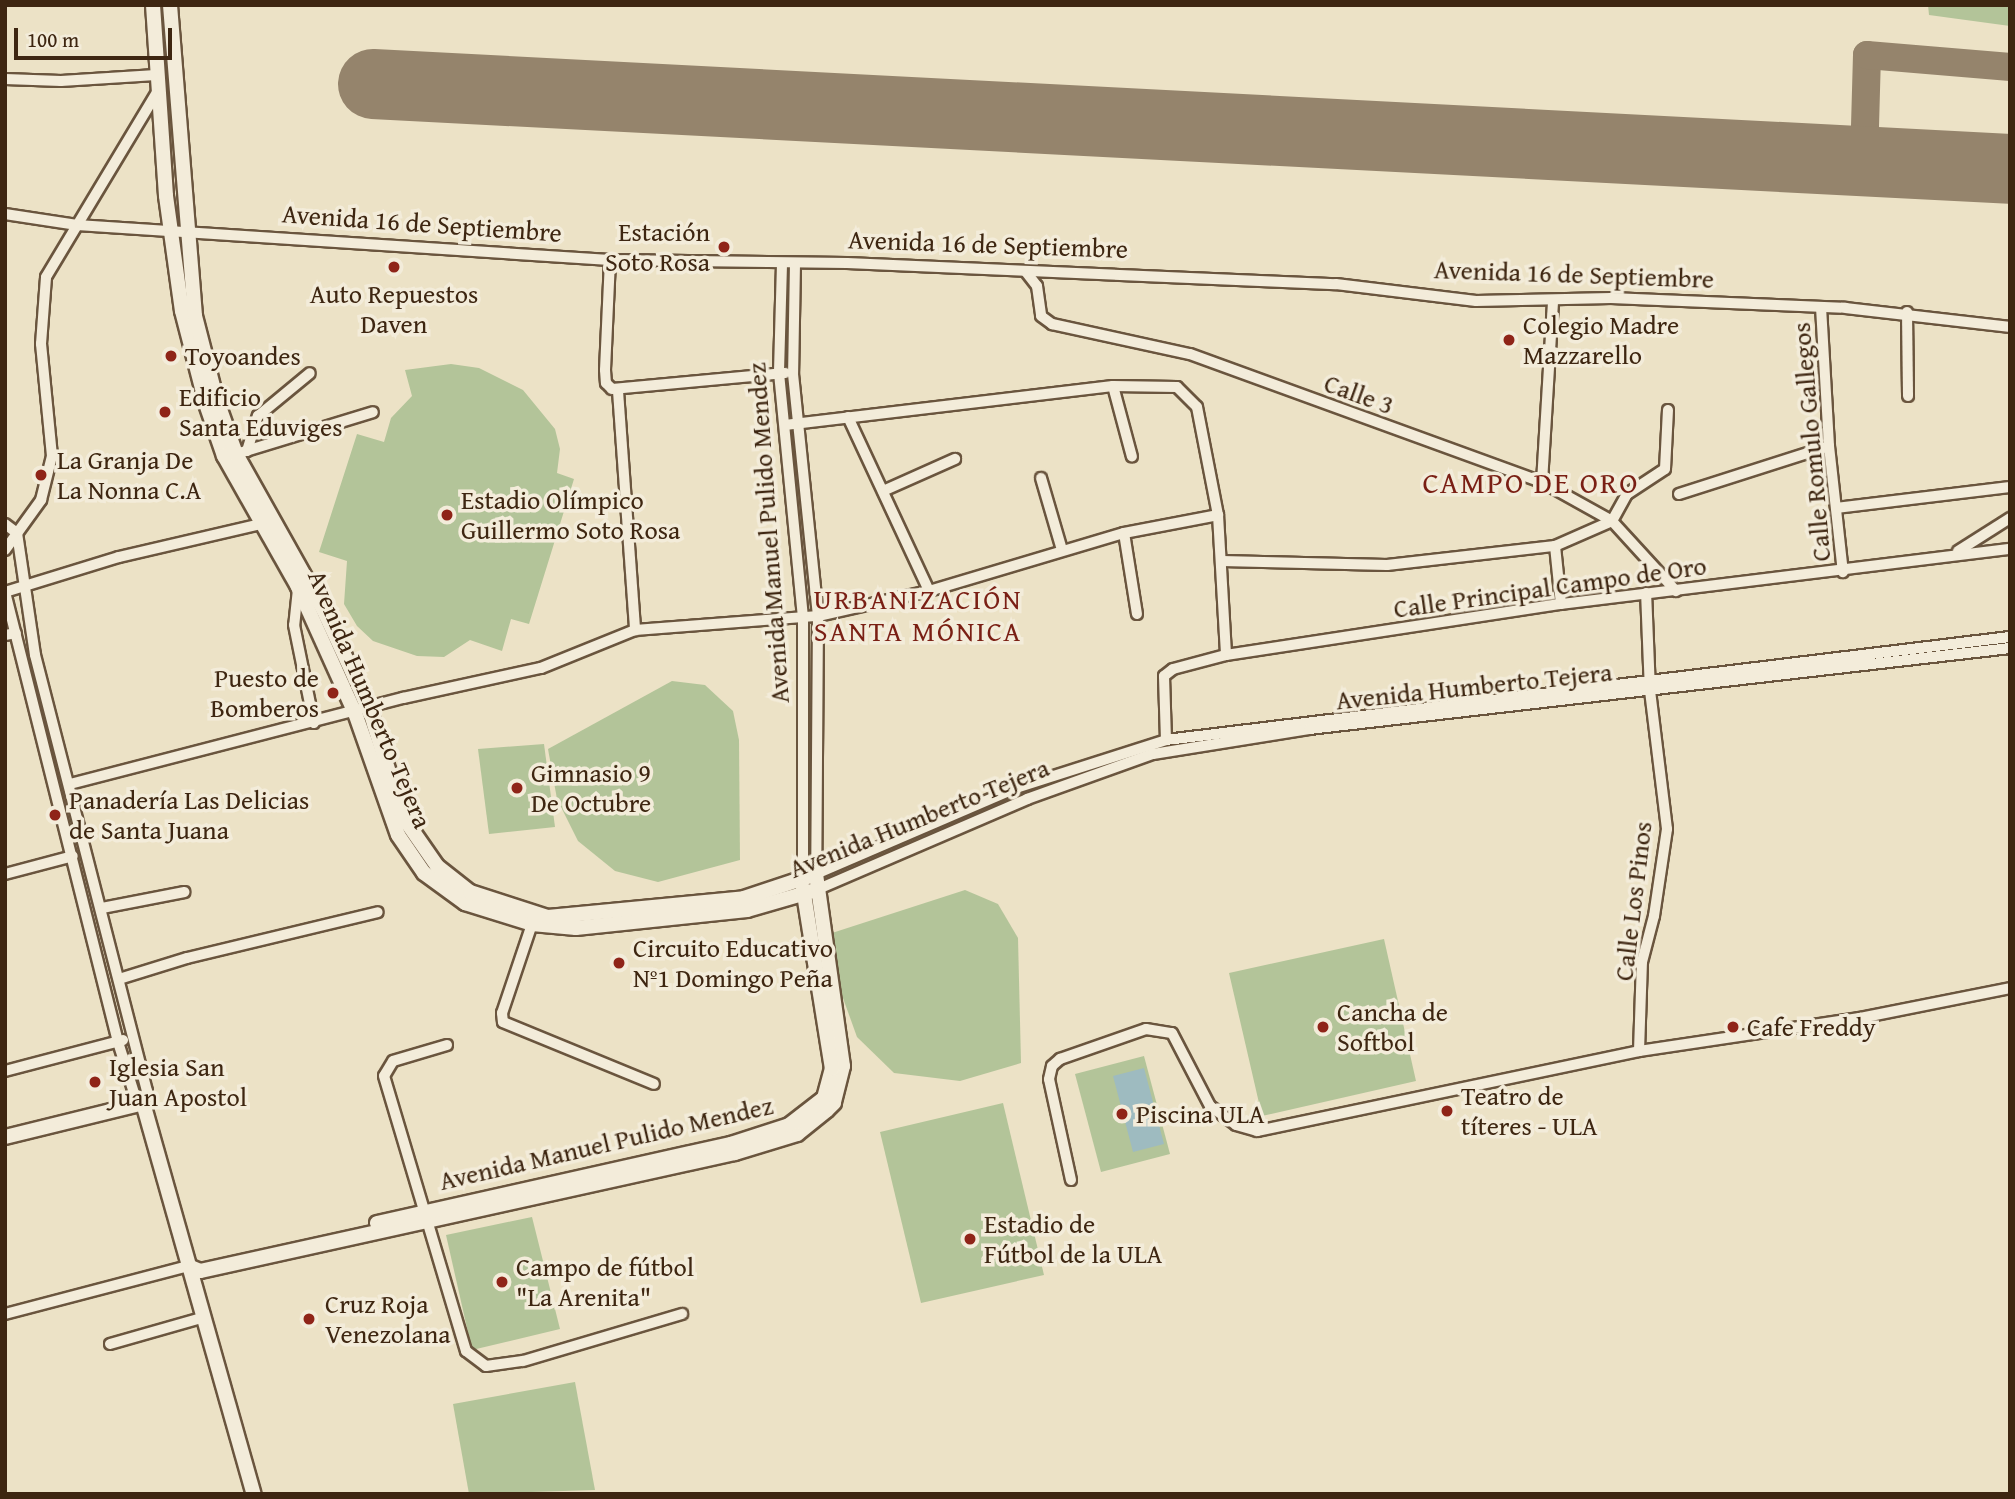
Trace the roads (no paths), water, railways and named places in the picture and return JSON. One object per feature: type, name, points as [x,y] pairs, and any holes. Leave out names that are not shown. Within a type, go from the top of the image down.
[{"type":"street","points":[[153,5],[157,92],[180,229]]},
{"type":"street","points":[[170,5],[180,229]]},
{"type":"street","points":[[5,79],[61,81],[156,75]]},
{"type":"street","points":[[5,550],[41,500],[52,456],[41,344],[46,277],[157,92]]},
{"type":"street","name":"Avenida 16 de Septiembre","points":[[5,214],[77,225],[180,229],[610,260],[795,263],[1336,284],[1476,301],[1611,298],[1821,307],[1907,312],[2010,327]]},
{"type":"street","name":"Avenida Humberto Tejera","points":[[180,229],[195,316],[216,398],[241,452],[266,522],[355,713],[384,805],[424,873],[465,903],[532,924],[576,928],[747,910],[1027,799],[1153,754],[1309,729],[2010,637]]},
{"type":"street","name":"Avenida Humberto Tejera","points":[[180,229],[182,311],[206,404],[224,456],[323,609],[369,708],[403,817],[437,866],[470,892],[548,917],[744,898],[810,885],[1016,788],[1166,740],[2010,648]]},
{"type":"street","points":[[610,260],[605,370],[606,383],[618,391],[779,373],[793,374]]},
{"type":"street","points":[[795,263],[793,374],[796,424],[818,616],[810,885]]},
{"type":"street","name":"Avenida Manuel Pulido Mendez","points":[[188,1266],[428,1216],[731,1144],[789,1125],[824,1098],[832,1069],[810,885],[803,617],[779,373],[782,264]]},
{"type":"street","name":"Calle 3","points":[[1027,272],[1037,285],[1041,316],[1052,324],[1190,355],[1542,482],[1612,521],[1676,591]]},
{"type":"street","points":[[1542,482],[1553,300]]},
{"type":"street","name":"Calle Romulo Gallegos","points":[[1821,307],[1829,446],[1843,572]]},
{"type":"street","points":[[1907,312],[1908,396]]},
{"type":"street","points":[[241,452],[258,416],[310,373]]},
{"type":"street","points":[[785,425],[1113,386],[1165,384],[1189,394],[1197,407],[1218,514],[1226,655]]},
{"type":"street","points":[[1113,386],[1132,457]]},
{"type":"street","points":[[618,391],[635,631]]},
{"type":"street","points":[[1222,561],[1387,565],[1555,547],[1612,521],[1627,494],[1665,469],[1668,410]]},
{"type":"street","points":[[241,452],[373,412]]},
{"type":"street","points":[[848,417],[929,591]]},
{"type":"street","points":[[1679,494],[1829,446]]},
{"type":"street","points":[[883,491],[955,459]]},
{"type":"street","points":[[1041,478],[1062,550]]},
{"type":"street","points":[[1836,508],[2010,487]]},
{"type":"street","points":[[70,784],[369,708],[541,668],[635,631],[818,616],[929,591],[1124,533],[1218,514]]},
{"type":"street","points":[[1955,554],[2010,518]]},
{"type":"street","points":[[254,1494],[201,1318],[143,1103],[134,1093],[118,1042],[73,856],[11,634],[5,592],[119,557],[266,522]]},
{"type":"street","points":[[5,524],[17,533],[22,587],[35,655],[147,1091],[143,1103]]},
{"type":"street","points":[[1124,533],[1137,614]]},
{"type":"street","points":[[1555,547],[1561,604]]},
{"type":"street","name":"Calle Principal Campo de Oro","points":[[1166,740],[1164,676],[1172,669],[1226,655],[1561,604],[1843,572],[1955,554],[2010,549]]},
{"type":"street","points":[[298,587],[294,625],[314,723]]},
{"type":"street","name":"Calle Los Pinos","points":[[1639,1051],[1643,1002],[1642,962],[1654,916],[1667,830],[1650,686],[1646,593]]},
{"type":"street","points":[[5,874],[73,856]]},
{"type":"street","points":[[102,908],[184,892]]},
{"type":"street","points":[[118,979],[187,958],[378,912]]},
{"type":"street","points":[[532,924],[502,1013],[503,1022],[654,1084]]},
{"type":"street","points":[[1071,1180],[1049,1079],[1052,1066],[1060,1059],[1146,1028],[1172,1033],[1210,1106],[1236,1125],[1256,1131],[1639,1051],[1860,1018],[2010,988]]},
{"type":"street","points":[[5,1072],[132,1038]]},
{"type":"street","points":[[447,1045],[393,1061],[384,1076],[428,1216],[466,1351],[486,1366],[523,1361],[682,1314]]},
{"type":"street","points":[[5,1137],[143,1103]]},
{"type":"street","points":[[5,1314],[188,1266]]},
{"type":"street","points":[[110,1344],[201,1318]]},
{"type":"water","points":[[1144,1068],[1164,1144],[1133,1152],[1113,1076]]},
{"type":"place","name":"Estación Soto Rosa","points":[[724,247]]},
{"type":"place","name":"Auto Repuestos Daven","points":[[394,267]]},
{"type":"place","name":"Colegio Madre Mazzarello","points":[[1509,340]]},
{"type":"place","name":"Toyoandes","points":[[171,356]]},
{"type":"place","name":"Edificio Santa Eduviges","points":[[165,412]]},
{"type":"place","name":"La Granja De La Nonna C.A","points":[[41,475]]},
{"type":"place","name":"Estadio Olímpico Guillermo Soto Rosa","points":[[447,515]]},
{"type":"place","name":"Puesto de Bomberos","points":[[333,693]]},
{"type":"place","name":"Gimnasio 9 De Octubre","points":[[517,788]]},
{"type":"place","name":"Panadería Las Delicias de Santa Juana","points":[[55,815]]},
{"type":"place","name":"Circuito Educativo Nº1 Domingo Peña","points":[[619,963]]},
{"type":"place","name":"Cancha de Softbol","points":[[1323,1027]]},
{"type":"place","name":"Cafe Freddy","points":[[1733,1027]]},
{"type":"place","name":"Iglesia San Juan Apostol","points":[[95,1082]]},
{"type":"place","name":"Teatro de títeres - ULA","points":[[1447,1111]]},
{"type":"place","name":"Piscina ULA","points":[[1122,1114]]},
{"type":"place","name":"Estadio de Fútbol de la ULA","points":[[970,1239]]},
{"type":"place","name":"Campo de fútbol \"La Arenita\"","points":[[502,1282]]},
{"type":"place","name":"Cruz Roja Venezolana","points":[[309,1319]]},
{"type":"district","name":"CAMPO DE ORO","points":[[1531,482]]},
{"type":"district","name":"URBANIZACIÓN SANTA MÓNICA","points":[[918,615]]}]
